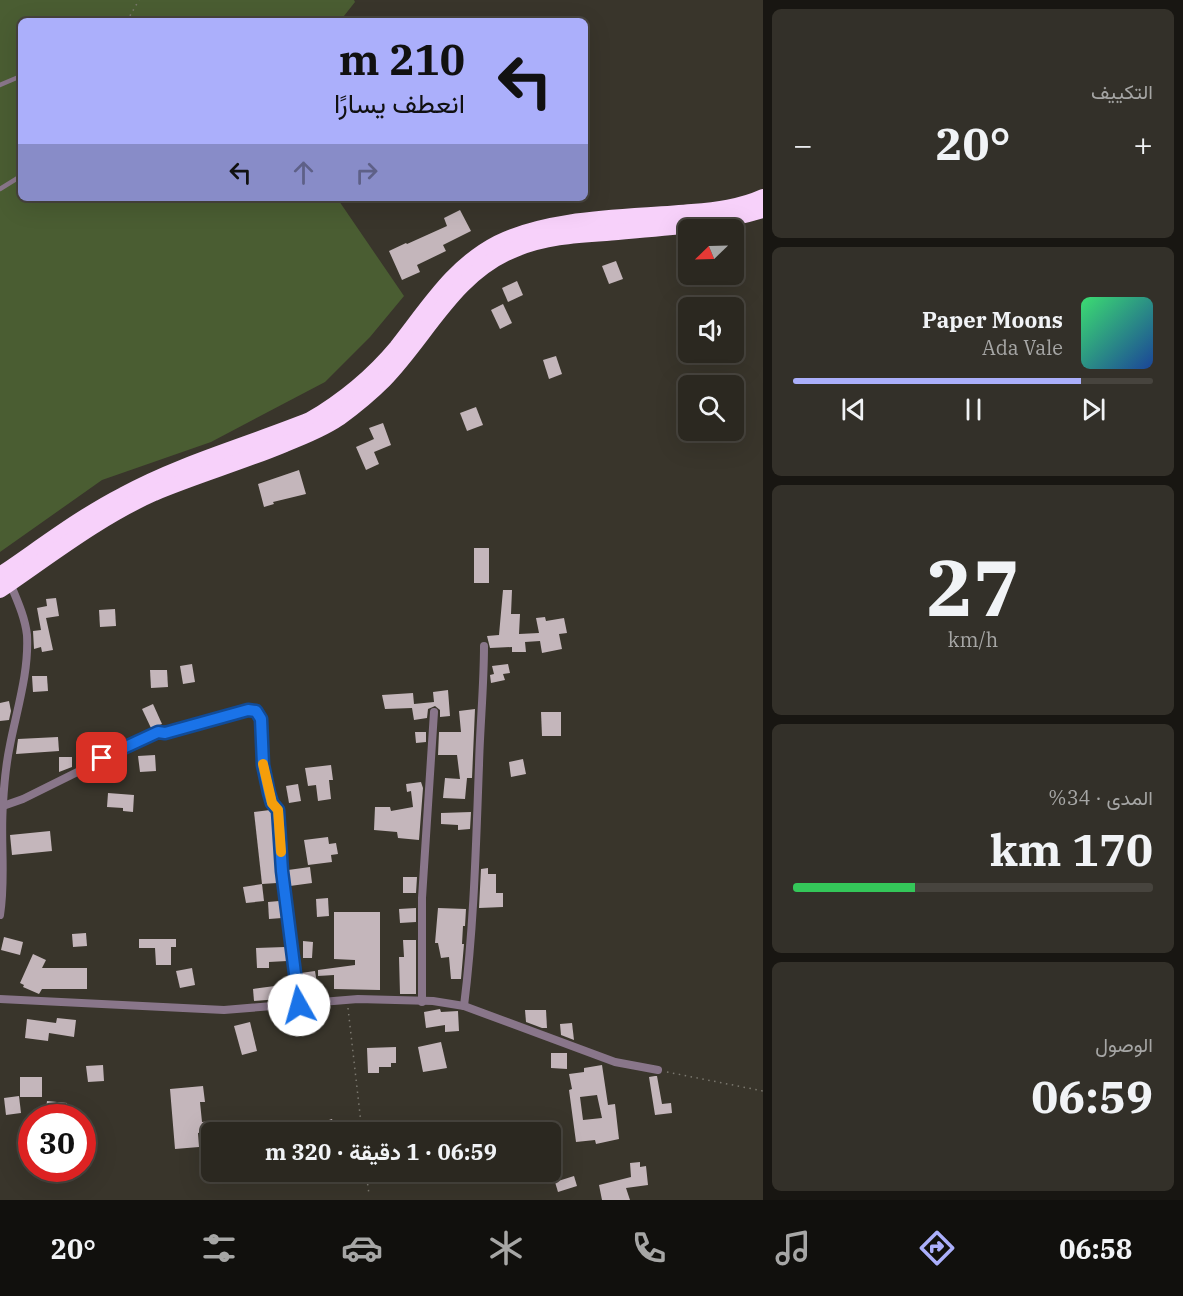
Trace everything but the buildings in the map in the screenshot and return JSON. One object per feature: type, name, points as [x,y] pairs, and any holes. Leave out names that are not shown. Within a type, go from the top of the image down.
[{"type":"highway","points":[[3,583],[123,495],[168,474],[310,420],[331,408],[374,372],[458,271],[497,244],[524,232],[555,225],[702,211],[736,206],[763,197]]},
{"type":"highway","points":[[3,583],[127,507],[184,481],[300,438],[337,420],[384,380],[457,289],[491,261],[513,250],[536,241],[560,236],[705,224],[734,219],[763,210]]},
{"type":"street","points":[[0,915],[3,897],[3,806],[9,748],[26,672],[27,635],[24,618],[3,583]]},
{"type":"street","points":[[464,1006],[473,910],[484,646]]},
{"type":"street","points":[[3,806],[23,799],[158,732],[165,733],[248,710],[256,711],[261,719],[263,765],[269,793],[272,803],[278,810],[282,871],[299,1005]]},
{"type":"street","points":[[422,1002],[422,905],[434,712]]},
{"type":"street","points":[[0,999],[205,1010],[348,1000],[443,1001],[464,1006],[615,1062],[658,1070]]},
{"type":"lane","points":[[0,85],[18,77]]},
{"type":"lane","points":[[0,189],[18,178]]},
{"type":"path","points":[[129,18],[139,0]]},
{"type":"path","points":[[348,1000],[361,1122]]},
{"type":"path","points":[[658,1070],[763,1091]]},
{"type":"path","points":[[367,1182],[369,1194]]},
{"type":"green space","points":[[0,0],[354,0],[355,2],[342,18],[18,18],[18,201],[339,201],[404,296],[370,337],[325,382],[211,442],[102,480],[0,552]]},
{"type":"slow traffic","points":[[263,764],[272,803],[278,810],[281,852]]},
{"type":"route","points":[[102,758],[160,731],[165,733],[248,710],[256,711],[261,719],[263,765],[269,793],[272,803],[278,810],[282,871],[299,1005]]}]
